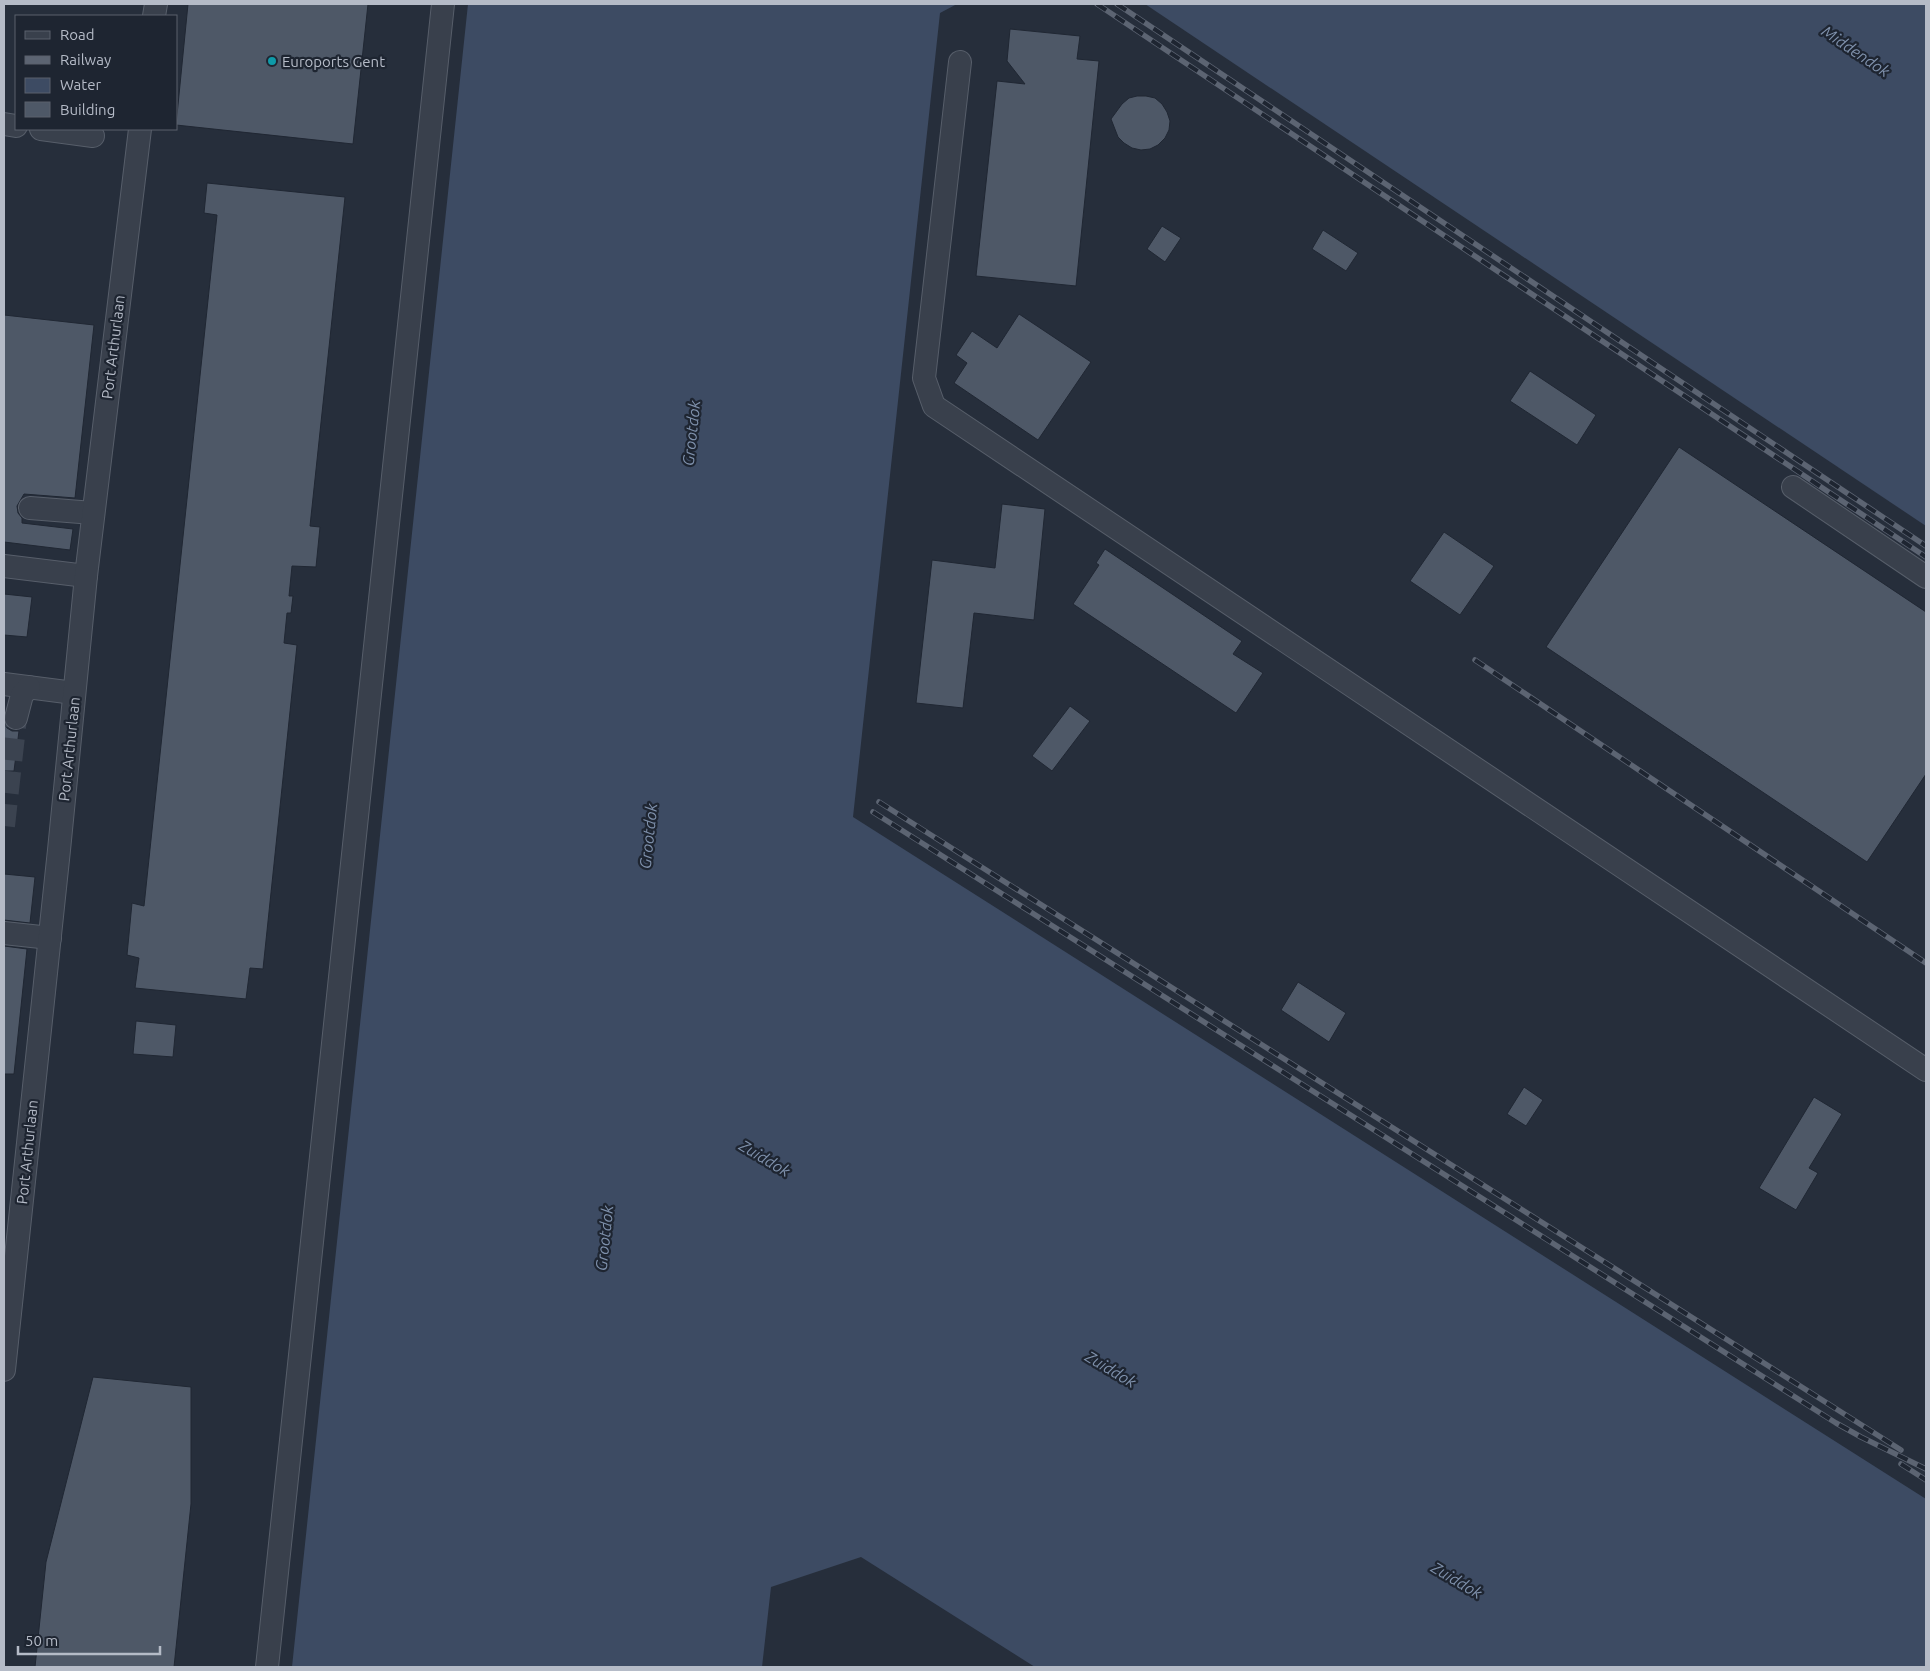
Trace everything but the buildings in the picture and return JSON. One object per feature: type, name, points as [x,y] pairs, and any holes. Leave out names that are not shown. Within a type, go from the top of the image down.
[{"type":"street","points":[[267,1667],[443,4]]},
{"type":"street","points":[[960,62],[924,378],[934,406],[1926,1070]]},
{"type":"street","points":[[52,130],[93,136]]},
{"type":"street","name":"Port Arthurlaan","points":[[4,1366],[50,938],[86,576],[140,130]]},
{"type":"street","points":[[1793,487],[1926,577]]},
{"type":"street","points":[[30,508],[93,513]]},
{"type":"street","points":[[4,566],[86,576]]},
{"type":"street","points":[[4,684],[74,693]]},
{"type":"street","points":[[16,718],[22,695],[29,687]]},
{"type":"street","points":[[4,933],[50,938]]},
{"type":"water","points":[[468,4],[957,4],[940,13],[853,817],[1926,1499],[1926,1667],[1035,1667],[861,1557],[771,1587],[762,1667],[292,1667]]},
{"type":"water","name":"Middendok","points":[[1145,4],[1926,4],[1926,526]]},
{"type":"tunnel","points":[[4,826],[16,718]]},
{"type":"railway","points":[[1097,4],[1926,557]]},
{"type":"railway","points":[[1117,4],[1926,546]]},
{"type":"railway","points":[[1475,660],[1926,963]]},
{"type":"railway","points":[[879,802],[1901,1450]]},
{"type":"railway","points":[[873,812],[1836,1423],[1926,1469]]},
{"type":"railway","points":[[1901,1464],[1926,1480]]},
{"type":"place","name":"Euroports Gent","points":[[272,61]]},
{"type":"water label","name":"Grootdok","points":[[691,433]]},
{"type":"water label","name":"Grootdok","points":[[648,836]]},
{"type":"water label","name":"Zuiddok","points":[[765,1158]]},
{"type":"water label","name":"Grootdok","points":[[604,1238]]},
{"type":"water label","name":"Zuiddok","points":[[1111,1369]]},
{"type":"water label","name":"Zuiddok","points":[[1457,1580]]}]
